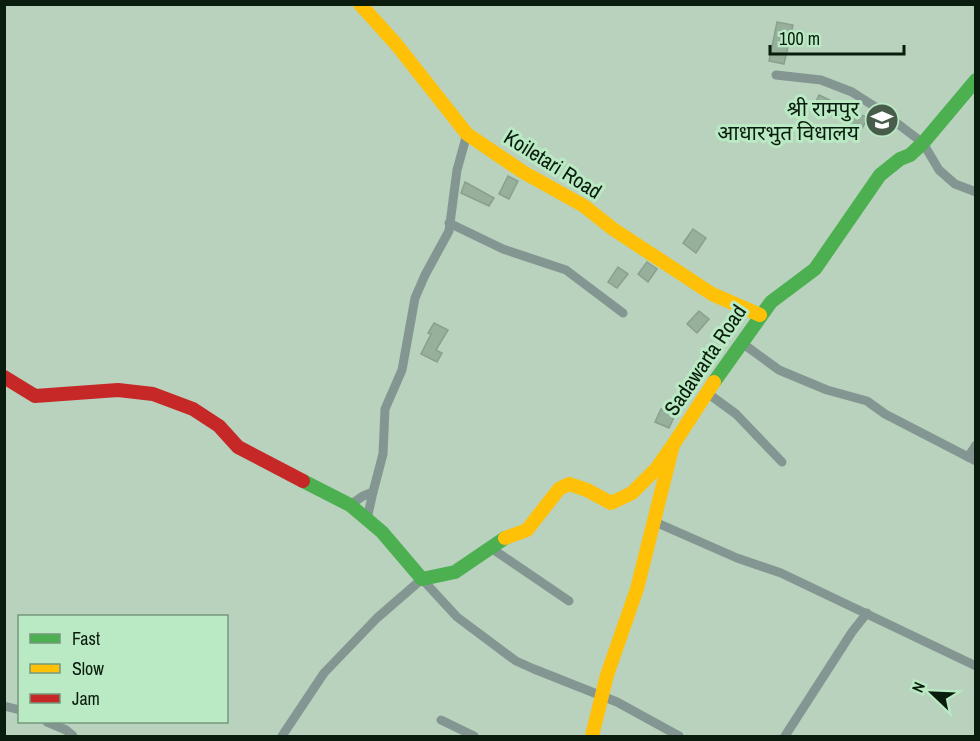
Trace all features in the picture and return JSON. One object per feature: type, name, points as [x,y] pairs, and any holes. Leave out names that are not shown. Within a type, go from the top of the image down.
[{"type":"street","name":"Koiletari Road","points":[[360,4],[396,44],[467,134],[523,172],[584,206],[613,229],[712,294],[760,315]]},
{"type":"street","points":[[776,75],[821,80],[852,92],[878,108],[923,143],[939,170],[946,177],[955,184],[975,192]]},
{"type":"street","name":"Sadawarta Road","points":[[592,736],[607,675],[637,589],[673,445],[706,392],[760,315],[771,302],[815,269],[880,175],[900,159],[910,155],[923,143],[975,80]]},
{"type":"street","points":[[367,519],[383,453],[385,409],[402,370],[415,298],[448,231],[457,170],[467,134]]},
{"type":"street","points":[[449,223],[503,249],[566,270],[623,313]]},
{"type":"street","points":[[742,343],[779,370],[827,390],[867,401],[885,414],[972,459],[975,445]]},
{"type":"street","points":[[4,377],[35,396],[118,390],[153,394],[193,409],[219,426],[238,447],[350,505],[382,532],[457,617],[516,661],[617,702],[679,736]]},
{"type":"street","points":[[706,392],[736,414],[782,462]]},
{"type":"street","points":[[282,736],[324,673],[376,618],[422,579],[455,572],[504,539],[527,530],[559,489],[569,484],[587,490],[611,503],[633,493],[673,445]]},
{"type":"street","points":[[350,505],[373,492]]},
{"type":"street","points":[[655,522],[737,558],[781,573],[975,666]]},
{"type":"street","points":[[491,548],[569,601]]},
{"type":"street","points":[[784,736],[867,613]]},
{"type":"street","points":[[441,720],[474,736]]},
{"type":"street","points":[[49,723],[66,730],[73,736]]},
{"type":"building","points":[[777,22],[793,25],[784,64],[769,61]]},
{"type":"building","points":[[819,95],[868,118],[861,130],[814,106]]},
{"type":"building","points":[[508,176],[518,181],[509,199],[499,194]]},
{"type":"building","points":[[465,182],[494,198],[489,206],[461,193]]},
{"type":"building","points":[[693,229],[706,238],[696,253],[683,243]]},
{"type":"building","points":[[647,262],[657,269],[648,282],[638,274]]},
{"type":"building","points":[[618,267],[628,274],[617,288],[608,282]]},
{"type":"building","points":[[699,311],[709,319],[697,333],[687,324]]},
{"type":"building","points":[[434,323],[448,330],[436,350],[442,353],[437,362],[421,354]]},
{"type":"building","points":[[661,409],[675,415],[669,428],[655,422]]},
{"type":"traffic: fast","points":[[714,382],[771,302],[815,269],[880,175],[900,159],[910,155],[923,143],[976,80]]},
{"type":"traffic: fast","points":[[303,481],[350,505],[382,532],[422,579],[455,572],[505,538]]},
{"type":"traffic: slow","points":[[360,4],[396,44],[467,134],[523,172],[584,206],[613,229],[712,294],[760,315]]},
{"type":"traffic: slow","points":[[592,736],[607,675],[637,589],[673,445],[714,382]]},
{"type":"traffic: slow","points":[[505,538],[527,530],[559,489],[569,484],[587,490],[611,503],[632,493],[656,469],[673,445]]},
{"type":"traffic: jam","points":[[4,377],[35,396],[118,390],[153,394],[193,409],[219,426],[238,447],[303,481]]},
{"type":"place","name":"श्री रामपुर आधारभुत विधालय","points":[[882,120]]}]
